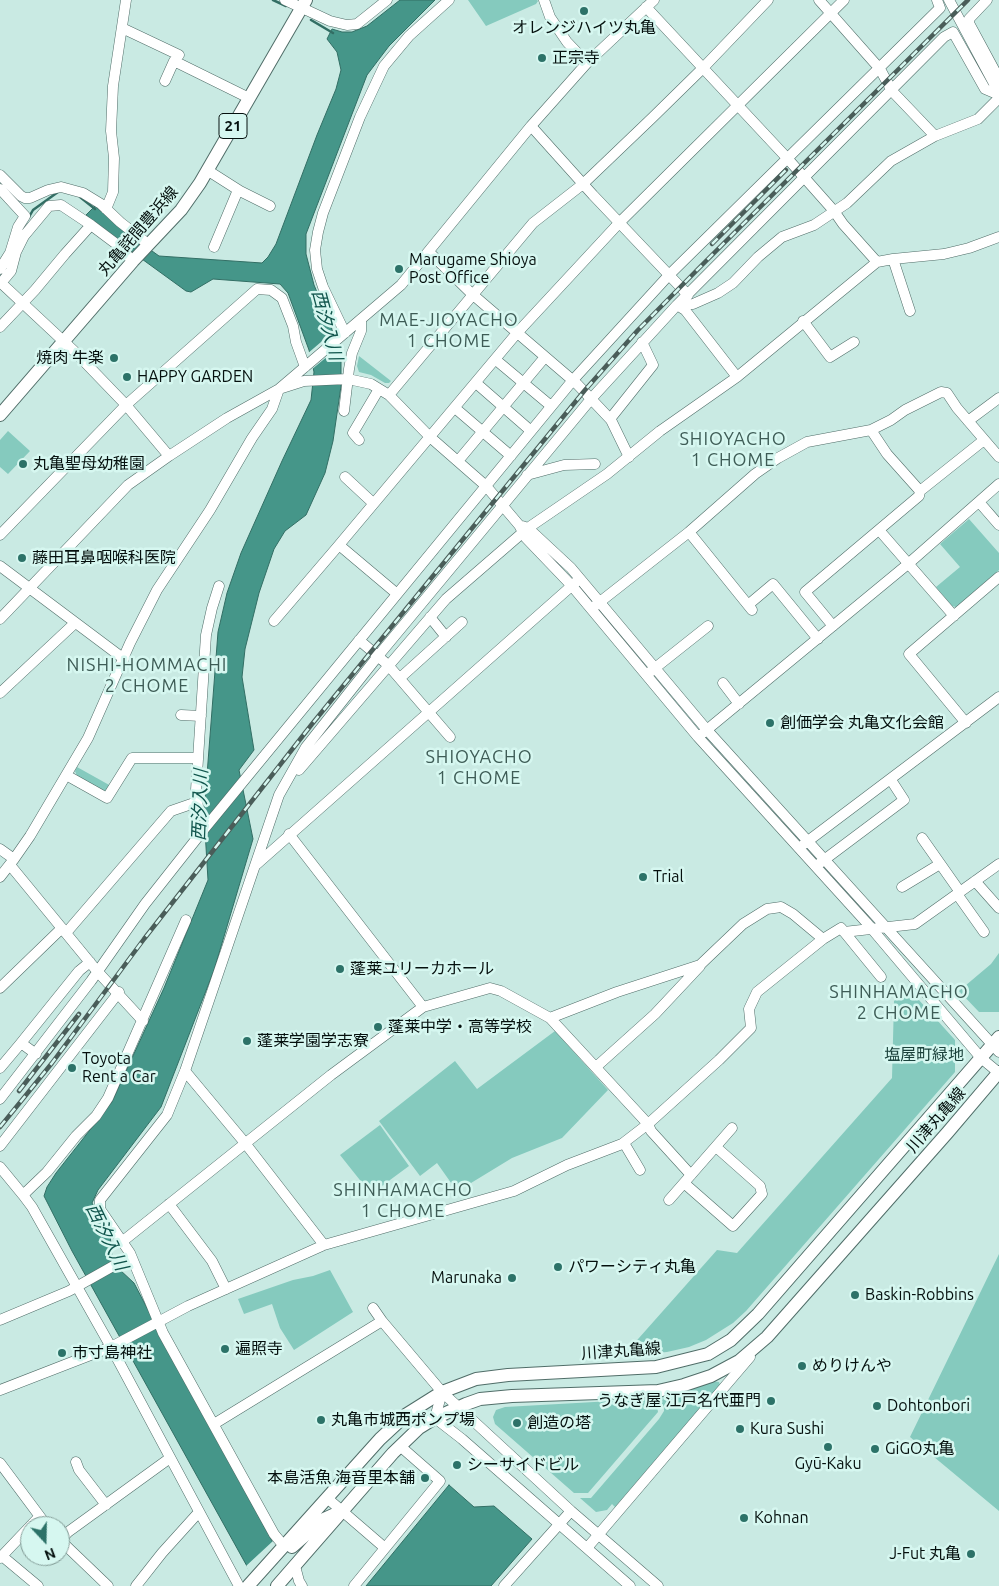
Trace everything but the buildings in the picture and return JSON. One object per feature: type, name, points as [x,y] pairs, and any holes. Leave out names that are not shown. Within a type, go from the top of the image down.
[{"type":"main road","name":"丸亀詫間豊浜線","points":[[0,415],[148,244],[182,210],[208,170],[303,4]]},
{"type":"main road","name":"川津丸亀線","points":[[253,1585],[380,1439],[407,1414],[442,1392],[476,1379],[508,1375],[656,1367],[708,1354],[731,1340],[758,1314],[981,1058],[997,1045]]},
{"type":"main road","name":"川津丸亀線","points":[[277,1586],[400,1446],[419,1428],[435,1418],[480,1399],[512,1396],[658,1391],[711,1376],[739,1361],[767,1337],[999,1073]]},
{"type":"main road","points":[[284,1549],[324,1519],[342,1511]]},
{"type":"street","points":[[106,209],[113,192],[114,158],[110,130],[113,86],[126,0]]},
{"type":"street","points":[[285,0],[303,4],[335,23],[347,25],[357,24],[388,0]]},
{"type":"street","points":[[343,335],[317,269],[315,250],[323,213],[360,117],[384,66],[409,36],[449,0]]},
{"type":"street","points":[[544,0],[550,17],[567,42],[587,63]]},
{"type":"street","points":[[0,619],[128,485],[227,418],[279,389],[401,285],[531,126],[587,63],[654,0]]},
{"type":"street","points":[[389,395],[533,223],[583,184],[702,69],[768,0]]},
{"type":"street","points":[[819,0],[880,69],[892,90],[935,136]]},
{"type":"street","points":[[274,621],[476,384],[517,333],[620,222],[844,0]]},
{"type":"street","points":[[0,1098],[36,1054],[145,904],[205,828],[551,406],[669,274],[880,69],[940,8],[937,0]]},
{"type":"street","points":[[949,0],[999,95]]},
{"type":"street","points":[[987,0],[969,19],[969,23],[997,75],[999,85]]},
{"type":"street","points":[[646,7],[787,158],[878,262]]},
{"type":"street","points":[[122,28],[160,42],[179,55]]},
{"type":"street","points":[[284,1549],[158,1322],[123,1241],[100,1210],[100,1200],[167,1115],[185,1071],[279,795],[306,747],[378,656],[591,398],[677,305],[805,179],[944,37],[953,32],[985,89],[999,95]]},
{"type":"street","points":[[166,81],[174,60],[248,98]]},
{"type":"street","points":[[677,305],[693,304],[718,293],[733,283],[758,257],[782,237],[814,225],[847,203],[891,161],[935,136],[978,119],[999,95]]},
{"type":"street","points":[[531,126],[688,295]]},
{"type":"street","points":[[208,170],[238,190],[270,206]]},
{"type":"street","points":[[0,175],[25,198],[30,198],[61,186],[84,193],[148,244]]},
{"type":"street","points":[[0,189],[25,216],[18,227],[10,252],[0,269]]},
{"type":"street","points":[[214,247],[238,190]]},
{"type":"street","points":[[133,261],[115,244],[61,205],[49,206],[24,236],[16,252],[11,271],[1,282],[22,304],[64,340],[126,405],[169,456]]},
{"type":"street","points":[[0,327],[91,226]]},
{"type":"street","points":[[279,795],[312,753],[446,599],[523,528],[577,495],[629,457],[660,431],[737,377],[803,321],[878,262],[944,254],[969,248],[999,237]]},
{"type":"street","points":[[429,252],[472,294],[574,380],[610,419],[629,457]]},
{"type":"street","points":[[893,259],[910,311]]},
{"type":"street","points":[[0,535],[126,405],[257,289],[271,290],[282,298],[306,366]]},
{"type":"street","points":[[677,305],[686,310],[737,377]]},
{"type":"street","points":[[344,411],[346,379],[352,353],[360,331],[361,319]]},
{"type":"street","points":[[803,321],[830,357],[854,342]]},
{"type":"street","points":[[610,419],[654,365],[642,342]]},
{"type":"street","points":[[458,461],[545,357]]},
{"type":"street","points":[[496,360],[551,406]]},
{"type":"street","points":[[279,389],[309,381],[346,379],[370,384],[389,395],[430,437],[486,486],[501,506],[523,528],[526,538],[576,583],[655,668],[707,730],[824,860],[997,1045]]},
{"type":"street","points":[[476,384],[531,432]]},
{"type":"street","points":[[0,877],[12,862],[88,738],[157,590],[210,510],[252,438],[272,409],[279,389]]},
{"type":"street","points":[[360,440],[353,433],[379,389]]},
{"type":"street","points":[[595,605],[688,532],[755,474],[785,454],[806,442],[871,430],[941,392],[947,393],[999,457]]},
{"type":"street","points":[[968,421],[999,398]]},
{"type":"street","points":[[455,408],[511,456]]},
{"type":"street","points":[[871,430],[887,454],[920,491]]},
{"type":"street","points":[[833,626],[805,592],[919,496],[920,491],[984,440]]},
{"type":"street","points":[[527,475],[564,465],[594,464]]},
{"type":"street","points":[[345,478],[373,503]]},
{"type":"street","points":[[698,737],[908,564],[999,484]]},
{"type":"street","points":[[979,502],[999,525]]},
{"type":"street","points":[[879,530],[954,616]]},
{"type":"street","points":[[688,532],[750,608],[773,584],[818,639]]},
{"type":"street","points":[[339,545],[396,593]]},
{"type":"street","points":[[0,566],[124,659]]},
{"type":"street","points":[[966,723],[909,654],[997,582]]},
{"type":"street","points":[[256,864],[576,583]]},
{"type":"street","points":[[199,815],[196,790],[206,634],[219,586]]},
{"type":"street","points":[[595,605],[646,675],[698,737],[872,930],[981,1058],[999,1073]]},
{"type":"street","points":[[430,617],[446,637]]},
{"type":"street","points":[[400,678],[462,622]]},
{"type":"street","points":[[0,693],[74,623]]},
{"type":"street","points":[[646,675],[708,626]]},
{"type":"street","points":[[359,640],[388,665],[450,737]]},
{"type":"street","points":[[723,684],[739,704]]},
{"type":"street","points":[[798,848],[999,697]]},
{"type":"street","points":[[181,714],[201,716]]},
{"type":"street","points":[[66,775],[107,798],[132,758],[198,758]]},
{"type":"street","points":[[815,867],[904,800],[891,780]]},
{"type":"street","points":[[0,988],[64,931],[171,811],[197,802]]},
{"type":"street","points":[[290,834],[423,1007]]},
{"type":"street","points":[[922,838],[984,932]]},
{"type":"street","points":[[0,849],[64,931],[143,1021]]},
{"type":"street","points":[[902,887],[940,864]]},
{"type":"street","points":[[844,932],[916,924],[999,864]]},
{"type":"street","points":[[975,881],[999,908]]},
{"type":"street","points":[[596,1068],[655,1014],[700,965],[743,924],[767,909],[781,907],[793,914],[823,939]]},
{"type":"street","points":[[23,1195],[47,1172],[76,1136],[96,1116],[108,1098],[186,920]]},
{"type":"street","points":[[0,1390],[114,1346],[188,1306],[324,1245],[514,1191],[568,1165],[624,1143],[719,1060],[751,1028],[749,1009],[757,992],[823,939],[840,928],[881,977]]},
{"type":"street","points":[[0,1068],[79,971],[90,962]]},
{"type":"street","points":[[550,1018],[610,995],[700,965]]},
{"type":"street","points":[[123,1241],[331,1075],[423,1007],[490,988],[501,991],[550,1018],[648,1124],[651,1131],[687,1179],[733,1226],[762,1194],[760,1186],[716,1147]]},
{"type":"street","points":[[0,1146],[118,992]]},
{"type":"street","points":[[21,1043],[36,1054]]},
{"type":"street","points":[[185,1071],[245,1143],[324,1245]]},
{"type":"street","points":[[669,1200],[732,1128]]},
{"type":"street","points":[[624,1143],[640,1170]]},
{"type":"street","points":[[0,1167],[23,1195],[76,1288],[114,1346],[170,1458],[239,1586]]},
{"type":"street","points":[[168,1204],[212,1261],[226,1289]]},
{"type":"street","points":[[0,1320],[76,1288],[131,1256]]},
{"type":"street","points":[[373,1308],[442,1392],[654,1585]]},
{"type":"street","points":[[214,1424],[382,1321]]},
{"type":"street","points":[[587,1548],[767,1337]]},
{"type":"street","points":[[442,1392],[435,1418],[462,1439],[630,1586]]},
{"type":"street","points":[[354,1586],[440,1481],[400,1446]]},
{"type":"street","points":[[70,1531],[170,1458]]},
{"type":"street","points":[[76,1462],[79,1470],[106,1505]]},
{"type":"street","points":[[1,1465],[38,1516]]},
{"type":"street","points":[[327,1498],[385,1548]]},
{"type":"street","points":[[504,1586],[571,1511]]},
{"type":"street","points":[[136,1586],[199,1512]]},
{"type":"street","points":[[20,1534],[2,1553],[38,1586]]},
{"type":"street","points":[[70,1550],[108,1586]]},
{"type":"street","points":[[292,1569],[302,1586]]},
{"type":"green space","points":[[468,0],[538,1],[536,4],[486,26]]},
{"type":"green space","points":[[359,356],[391,381],[385,383],[371,375],[359,372],[357,366]]},
{"type":"green space","points":[[8,431],[30,451],[8,474],[0,467],[0,440]]},
{"type":"green space","points":[[969,519],[999,553],[999,570],[956,607],[952,606],[936,587],[960,567],[940,544]]},
{"type":"green space","points":[[77,767],[111,786],[109,790],[104,791],[77,776],[75,771]]},
{"type":"green space","name":"塩屋町緑地","points":[[999,953],[999,1012],[979,1012],[959,991],[991,964]]},
{"type":"green space","name":"塩屋町緑地","points":[[909,989],[955,1040],[955,1072],[746,1311],[733,1323],[706,1340],[689,1347],[667,1352],[623,1356],[717,1250],[737,1253],[892,1078],[894,1001]]},
{"type":"green space","points":[[555,1031],[608,1090],[562,1138],[512,1158],[471,1183],[454,1187],[437,1163],[420,1176],[379,1121],[455,1061],[477,1089]]},
{"type":"green space","points":[[380,1125],[409,1166],[371,1194],[340,1155]]},
{"type":"green space","points":[[999,1254],[999,1511],[910,1437]]},
{"type":"green space","points":[[330,1270],[353,1312],[294,1350],[280,1328],[272,1304],[244,1314],[238,1299],[293,1280]]},
{"type":"green space","points":[[712,1381],[719,1382],[720,1385],[615,1507],[612,1504],[607,1510],[596,1512],[580,1498],[591,1498],[659,1419],[664,1411],[664,1407],[658,1396]]},
{"type":"green space","points":[[648,1399],[656,1401],[658,1412],[588,1493],[574,1493],[495,1424],[493,1417],[496,1410],[505,1407]]},
{"type":"water","name":"西汐入川","points":[[400,0],[435,0],[389,46],[367,75],[306,234],[306,254],[314,285],[330,323],[341,362],[341,386],[333,441],[325,473],[306,515],[285,531],[274,549],[259,593],[245,649],[242,677],[254,750],[239,770],[253,839],[214,970],[161,1107],[98,1190],[92,1203],[110,1233],[112,1258],[119,1269],[134,1283],[195,1400],[295,1583],[258,1586],[72,1251],[44,1196],[47,1187],[56,1173],[112,1102],[164,988],[208,880],[204,814],[218,632],[227,593],[241,553],[311,400],[314,372],[309,350],[288,293],[280,284],[213,279],[191,292],[186,291],[124,246],[86,215],[95,206],[127,233],[159,256],[262,263],[276,244],[336,89],[341,70],[337,52],[327,39],[332,29],[352,32],[367,26]]},
{"type":"water","points":[[449,1485],[474,1507],[494,1506],[532,1539],[491,1586],[366,1586]]},
{"type":"pier","points":[[335,330],[340,346],[311,370],[307,354]]},
{"type":"pier","points":[[273,1541],[298,1586],[257,1586],[246,1566]]},
{"type":"waterway","points":[[273,0],[286,6]]},
{"type":"waterway","points":[[311,20],[333,33]]},
{"type":"waterway","points":[[29,217],[33,210],[58,192]]},
{"type":"waterway","points":[[80,197],[95,209]]},
{"type":"railway","points":[[0,1127],[52,1063],[144,939],[312,724],[585,390],[638,330],[968,0]]},
{"type":"railway","points":[[712,244],[786,170]]},
{"type":"railway","points":[[19,1091],[79,1014]]},
{"type":"place","name":"オレンジハイツ丸亀","points":[[584,11]]},
{"type":"place","name":"正宗寺","points":[[542,58]]},
{"type":"place","name":"Marugame Shioya Post Office","points":[[399,269]]},
{"type":"place","name":"焼肉 牛楽","points":[[114,358]]},
{"type":"place","name":"HAPPY GARDEN","points":[[127,377]]},
{"type":"place","name":"丸亀聖母幼稚園","points":[[23,464]]},
{"type":"place","name":"藤田耳鼻咽喉科医院","points":[[22,558]]},
{"type":"place","name":"創価学会 丸亀文化会館","points":[[770,723]]},
{"type":"place","name":"Trial","points":[[643,877]]},
{"type":"place","name":"蓬莱ユリーカホール","points":[[340,969]]},
{"type":"place","name":"蓬莱中学・高等学校","points":[[378,1027]]},
{"type":"place","name":"蓬莱学園学志寮","points":[[247,1041]]},
{"type":"place","name":"Toyota Rent a Car","points":[[72,1068]]},
{"type":"place","name":"パワーシティ丸亀","points":[[558,1267]]},
{"type":"place","name":"Marunaka","points":[[512,1278]]},
{"type":"place","name":"Baskin-Robbins","points":[[855,1295]]},
{"type":"place","name":"遍照寺","points":[[225,1349]]},
{"type":"place","name":"市寸島神社","points":[[62,1353]]},
{"type":"place","name":"めりけんや","points":[[802,1366]]},
{"type":"place","name":"うなぎ屋 江戸名代亜門","points":[[771,1401]]},
{"type":"place","name":"Dohtonbori","points":[[877,1406]]},
{"type":"place","name":"丸亀市城西ポンプ場","points":[[321,1420]]},
{"type":"place","name":"創造の塔","points":[[517,1423]]},
{"type":"place","name":"Kura Sushi","points":[[740,1429]]},
{"type":"place","name":"Gyū-Kaku","points":[[828,1447]]},
{"type":"place","name":"GiGO丸亀","points":[[875,1449]]},
{"type":"place","name":"シーサイドビル","points":[[457,1465]]},
{"type":"place","name":"本島活魚 海音里本舗","points":[[425,1478]]},
{"type":"place","name":"Kohnan","points":[[744,1518]]},
{"type":"place","name":"J-Fut 丸亀","points":[[971,1554]]},
{"type":"district","name":"MAE-JIOYACHO 1 CHOME","points":[[449,330]]},
{"type":"district","name":"SHIOYACHO 1 CHOME","points":[[733,449]]},
{"type":"district","name":"NISHI-HOMMACHI 2 CHOME","points":[[147,675]]},
{"type":"district","name":"SHIOYACHO 1 CHOME","points":[[479,768]]},
{"type":"district","name":"SHINHAMACHO 2 CHOME","points":[[899,1002]]},
{"type":"district","name":"SHINHAMACHO 1 CHOME","points":[[403,1200]]}]
